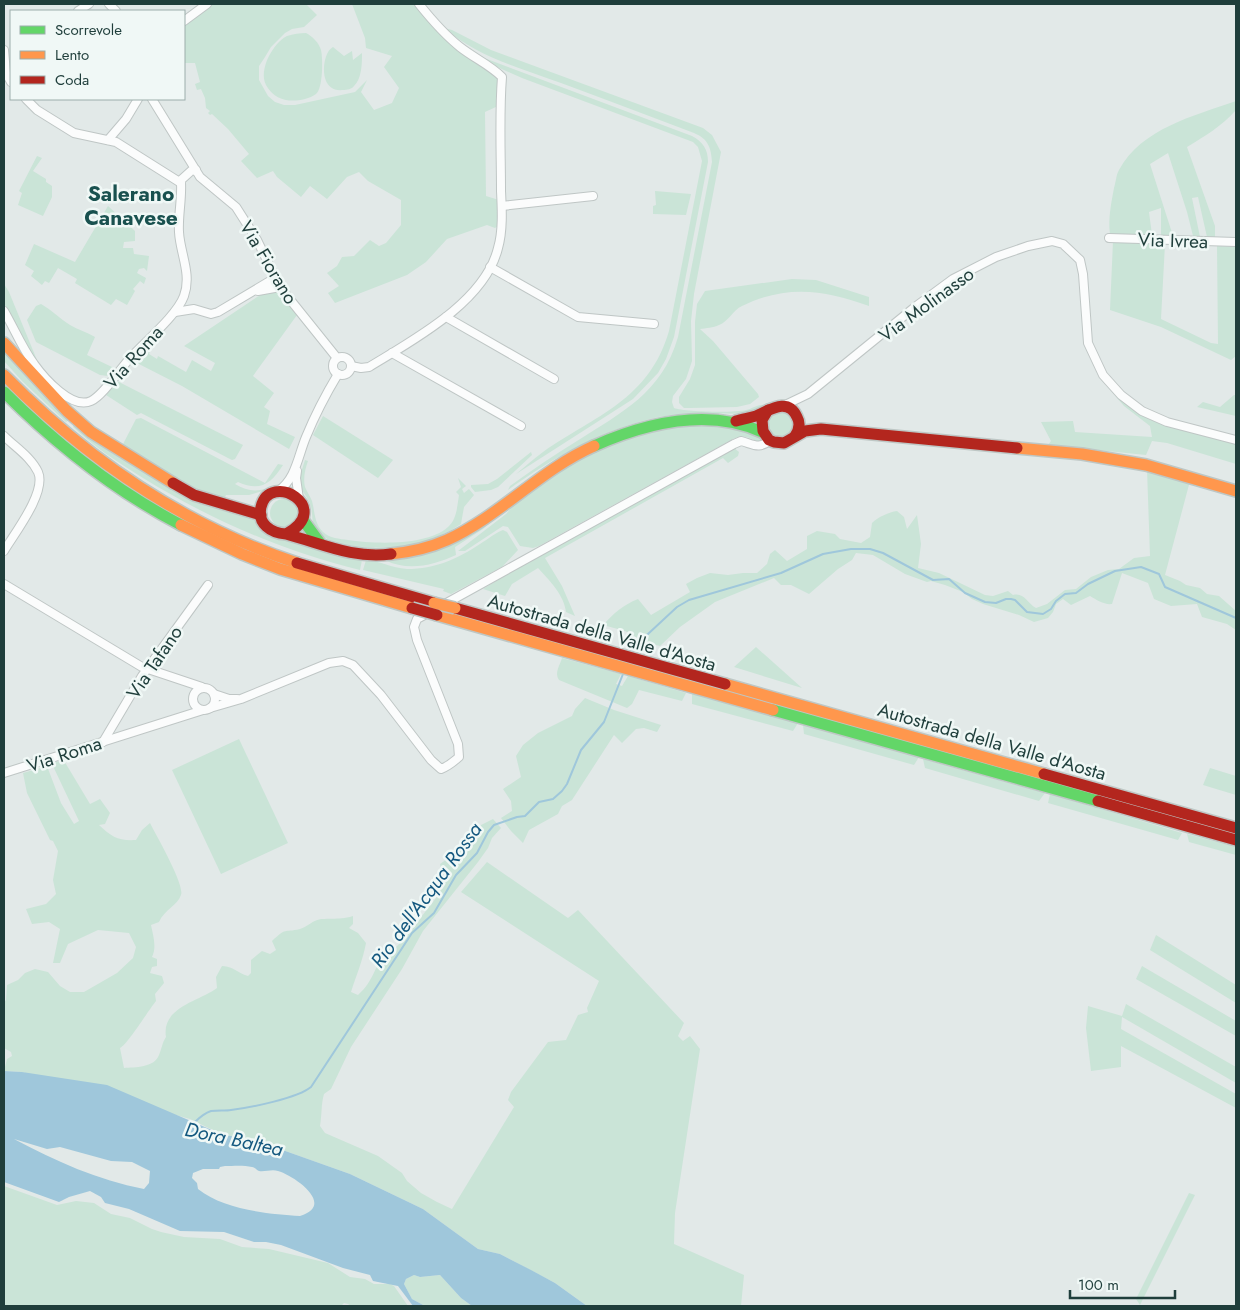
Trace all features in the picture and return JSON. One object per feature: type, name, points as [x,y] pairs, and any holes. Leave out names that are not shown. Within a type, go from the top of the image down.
[{"type":"main road","points":[[4,343],[67,412],[92,432],[178,486],[207,500],[229,504],[260,515]]},
{"type":"main road","name":"Autostrada della Valle d'Aosta","points":[[4,375],[32,405],[97,458],[146,492],[191,518],[228,536],[284,559],[455,608],[558,643]]},
{"type":"main road","name":"Autostrada della Valle d'Aosta","points":[[4,392],[45,431],[90,467],[140,502],[193,532],[286,571],[437,615],[570,646],[926,746],[1183,819],[1236,840]]},
{"type":"main road","points":[[272,494],[262,506],[260,515],[264,524],[272,532],[359,554],[378,555],[413,551],[462,531],[545,474],[585,450],[619,434],[670,422],[698,420],[734,421],[753,416],[774,406],[791,408],[806,425],[821,429],[1082,454],[1146,465],[1236,491]]},
{"type":"main road","points":[[766,436],[762,420],[768,410]]},
{"type":"main road","points":[[795,436],[799,428],[797,416]]},
{"type":"main road","points":[[734,421],[777,443],[790,441],[807,430],[821,429]]},
{"type":"main road","points":[[229,504],[251,503],[272,494],[291,493],[299,499],[304,510],[303,520],[296,529],[286,534]]},
{"type":"main road","points":[[303,520],[320,543]]},
{"type":"main road","name":"Autostrada della Valle d'Aosta","points":[[1196,823],[1236,828]]},
{"type":"street","points":[[185,20],[208,4]]},
{"type":"street","points":[[351,366],[360,368],[369,366],[446,318],[481,282],[499,248],[502,206],[502,77],[495,70],[460,47],[419,4]]},
{"type":"street","points":[[4,51],[6,73],[10,80]]},
{"type":"street","points":[[27,100],[36,110],[74,133],[116,142],[181,182],[190,171],[196,170]]},
{"type":"street","points":[[108,140],[126,119],[137,100]]},
{"type":"street","name":"Via Fiorano","points":[[153,100],[200,177],[236,207],[257,240],[280,287],[337,358]]},
{"type":"street","name":"Via Roma","points":[[4,311],[34,364],[64,396],[85,402],[91,401],[101,393],[131,357],[175,312],[184,295],[187,270],[180,244],[179,230],[182,197],[181,182]]},
{"type":"street","points":[[502,206],[593,196]]},
{"type":"street","name":"Via Ivrea","points":[[1109,238],[1236,242]]},
{"type":"street","name":"Via Molinasso","points":[[808,394],[953,279],[996,257],[1028,246],[1052,241],[1063,244],[1080,260],[1088,342],[1103,375],[1121,396],[1142,411],[1167,422],[1236,440]]},
{"type":"street","points":[[490,267],[578,317],[654,324]]},
{"type":"street","points":[[175,312],[194,309],[211,314],[218,312],[275,278]]},
{"type":"street","points":[[252,292],[280,287]]},
{"type":"street","points":[[184,295],[194,309]]},
{"type":"street","points":[[446,318],[554,379]]},
{"type":"street","points":[[392,353],[521,426]]},
{"type":"street","points":[[345,357],[350,361],[351,366],[347,374],[338,374],[333,368],[333,364],[337,358],[345,357]]},
{"type":"street","points":[[299,499],[296,478],[306,437],[328,390],[338,374]]},
{"type":"street","points":[[784,406],[808,394]]},
{"type":"street","points":[[797,416],[800,403],[808,394]]},
{"type":"street","points":[[4,436],[30,459],[39,473],[40,483],[36,497],[4,551]]},
{"type":"street","name":"Via Roma","points":[[4,773],[241,699],[329,663],[343,660],[353,665],[381,695],[437,766],[441,769],[451,765],[459,757],[458,744],[414,633],[417,619],[734,444],[741,441],[754,446],[761,446],[766,436]]},
{"type":"street","points":[[272,494],[289,482],[299,460]]},
{"type":"street","points":[[4,584],[122,656],[147,669],[209,688],[214,694],[229,699],[241,699]]},
{"type":"street","name":"Via Tafano","points":[[103,742],[147,669],[208,585]]},
{"type":"street","points":[[178,680],[190,691],[193,701],[199,709],[207,709],[215,703],[214,694]]},
{"type":"street","points":[[181,718],[193,701],[195,691],[202,687]]},
{"type":"green space","points":[[212,4],[306,4],[317,15],[304,27],[292,29],[285,33],[271,47],[259,66],[259,80],[268,96],[275,102],[284,105],[295,105],[355,92],[367,80],[361,92],[374,110],[392,103],[399,88],[384,67],[392,56],[366,48],[365,38],[352,4],[416,4],[424,14],[495,73],[499,83],[498,106],[485,112],[486,196],[499,200],[497,211],[498,226],[495,228],[487,225],[447,239],[426,262],[407,275],[335,303],[328,293],[339,286],[327,273],[337,266],[342,257],[354,256],[370,240],[379,246],[386,243],[401,225],[401,200],[368,181],[359,172],[347,177],[327,199],[310,186],[301,197],[277,177],[273,171],[257,178],[241,161],[249,154],[228,129],[212,114],[208,113],[210,111],[206,108],[205,98],[201,89],[197,90],[195,84],[200,82],[195,63],[185,63],[185,24]]},
{"type":"green space","points":[[444,28],[452,30],[491,50],[703,128],[712,135],[721,152],[694,294],[691,321],[692,361],[686,379],[673,396],[672,402],[674,408],[710,412],[740,411],[765,405],[745,413],[678,414],[639,422],[600,436],[580,446],[508,490],[510,486],[535,468],[625,410],[651,387],[662,373],[678,337],[712,157],[706,141],[699,135],[500,61],[470,46]]},
{"type":"green space","points":[[306,33],[315,40],[321,50],[322,73],[320,86],[316,94],[309,98],[293,101],[282,99],[273,94],[266,85],[264,79],[265,65],[277,44],[287,36]]},
{"type":"green space","points":[[333,47],[344,56],[352,51],[353,60],[362,53],[360,75],[357,83],[351,89],[337,90],[332,88],[326,81],[324,71],[325,60]]},
{"type":"green space","points":[[471,53],[692,136],[704,146],[708,157],[674,337],[666,359],[658,373],[633,399],[516,474],[543,452],[618,404],[648,374],[660,354],[669,331],[702,161],[698,147],[693,142],[522,78]]},
{"type":"green space","points":[[1236,101],[1236,110],[1231,116],[1187,147],[1215,226],[1215,237],[1207,237],[1198,197],[1192,198],[1200,237],[1193,236],[1168,153],[1150,164],[1173,236],[1161,235],[1161,208],[1149,212],[1152,235],[1110,234],[1110,211],[1117,176],[1129,156],[1141,144],[1170,125]]},
{"type":"green space","points":[[37,156],[42,158],[33,171],[46,179],[46,182],[52,186],[52,197],[43,216],[18,205],[22,193],[19,191]]},
{"type":"green space","points":[[655,191],[691,194],[686,215],[653,214],[653,206],[656,205]]},
{"type":"green space","points":[[108,206],[135,231],[135,241],[124,242],[123,248],[133,248],[134,254],[149,256],[147,271],[144,268],[139,269],[137,273],[146,278],[144,284],[140,281],[133,289],[135,291],[127,305],[116,299],[111,305],[75,283],[77,279],[58,268],[49,283],[45,281],[42,285],[31,276],[34,271],[25,265],[34,244],[75,262]]},
{"type":"green space","points":[[1113,241],[1165,244],[1161,319],[1211,343],[1218,344],[1217,246],[1236,247],[1236,356],[1231,360],[1161,327],[1110,310]]},
{"type":"green space","points":[[792,279],[816,280],[869,297],[869,306],[821,293],[790,292],[775,294],[742,306],[725,321],[714,327],[700,329],[713,341],[759,397],[750,404],[737,407],[684,408],[679,403],[679,397],[690,379],[695,365],[697,304],[705,291]]},
{"type":"green space","points":[[4,284],[39,365],[34,360],[4,303]]},
{"type":"green space","points":[[274,291],[283,295],[297,315],[253,376],[274,393],[264,407],[270,411],[267,424],[295,437],[289,449],[182,386],[133,361],[147,346],[151,349],[149,354],[157,359],[158,356],[186,372],[192,360],[211,371],[215,363],[184,346],[257,297]]},
{"type":"green space","points":[[41,304],[70,325],[95,337],[87,355],[114,368],[108,376],[100,375],[36,342],[27,320],[36,306]]},
{"type":"green space","points":[[4,351],[46,398],[69,420],[66,422],[22,381],[4,361]]},
{"type":"green space","points":[[117,381],[243,445],[235,459],[232,460],[141,413],[137,415],[106,395]]},
{"type":"green space","points":[[1112,392],[1126,404],[1155,421],[1185,431],[1236,443],[1236,464],[1167,443],[1152,441],[1146,455],[1048,445],[1051,441],[1041,422],[1073,421],[1075,432],[1152,437],[1150,426],[1124,406]]},
{"type":"green space","points":[[1236,395],[1236,416],[1197,407],[1203,402],[1220,407]]},
{"type":"green space","points":[[780,411],[789,415],[793,424],[789,433],[780,437],[771,433],[767,424],[771,415]]},
{"type":"green space","points":[[323,416],[393,460],[378,478],[313,435]]},
{"type":"green space","points":[[141,418],[265,483],[278,464],[283,465],[274,477],[264,484],[259,486],[238,482],[235,484],[250,490],[265,489],[263,491],[249,495],[226,495],[224,500],[195,490],[122,446],[136,419]]},
{"type":"green space","points":[[682,424],[741,425],[764,440],[758,442],[743,437],[733,439],[539,546],[533,548],[520,546],[508,527],[503,526],[465,551],[458,551],[506,514],[520,498],[544,481],[585,457],[644,431]]},
{"type":"green space","points":[[74,425],[96,443],[197,503],[251,517],[274,538],[291,539],[328,553],[362,560],[360,570],[303,554],[221,521],[116,461],[81,434],[73,427]]},
{"type":"green space","points":[[734,448],[739,452],[738,456],[728,463],[723,458],[545,558],[562,586],[575,616],[566,612],[565,606],[552,583],[538,568],[512,584],[505,596],[483,589],[529,561]]},
{"type":"green space","points":[[531,452],[532,455],[498,487],[475,492],[471,487],[471,485],[488,484],[497,479]]},
{"type":"green space","points":[[305,460],[308,461],[304,481],[305,487],[312,501],[318,525],[325,534],[338,539],[386,543],[427,538],[439,533],[451,524],[456,512],[459,495],[456,492],[461,487],[458,478],[466,486],[462,489],[464,493],[469,489],[474,495],[464,507],[461,524],[423,542],[382,548],[343,544],[323,536],[314,526],[312,510],[300,482],[300,475]]},
{"type":"green space","points":[[1147,469],[1190,481],[1165,575],[1186,585],[1200,588],[1207,594],[1219,596],[1236,611],[1236,630],[1227,624],[1202,617],[1197,604],[1171,606],[1154,599],[1148,583],[1122,573],[1112,604],[1103,603],[1090,596],[1071,605],[1063,599],[1056,604],[1048,618],[1034,622],[1019,615],[983,604],[963,592],[945,585],[931,581],[927,582],[905,574],[873,555],[856,553],[852,560],[838,569],[809,594],[791,585],[781,585],[774,578],[715,602],[680,627],[660,646],[645,642],[625,631],[603,625],[619,610],[638,599],[651,615],[690,592],[686,584],[710,573],[728,575],[757,573],[767,564],[770,554],[775,550],[787,561],[807,549],[807,536],[817,531],[835,534],[840,539],[861,543],[870,537],[874,521],[884,515],[897,511],[904,517],[907,529],[917,515],[921,544],[918,568],[939,573],[985,595],[993,596],[1008,591],[1013,595],[1023,596],[1036,608],[1047,604],[1065,590],[1076,589],[1091,577],[1108,570],[1119,569],[1134,558],[1150,556]]},
{"type":"green space","points":[[284,499],[294,503],[298,513],[294,523],[284,527],[274,523],[270,513],[274,503]]},
{"type":"green space","points":[[509,505],[483,529],[455,547],[456,555],[439,562],[421,566],[403,566],[385,560],[423,554]]},
{"type":"green space","points":[[503,530],[507,532],[518,550],[502,567],[451,594],[443,591],[444,589],[363,570],[366,560],[407,569],[436,565],[463,554]]},
{"type":"green space","points":[[756,647],[802,688],[734,667]]},
{"type":"green space","points":[[562,658],[621,674],[616,684],[622,686],[628,676],[686,693],[682,701],[639,690],[632,704],[627,708],[559,680],[557,672]]},
{"type":"green space","points":[[692,693],[798,723],[793,731],[692,704]]},
{"type":"green space","points":[[585,698],[614,710],[661,725],[657,732],[644,728],[636,729],[622,743],[614,735],[572,800],[562,806],[558,814],[529,830],[523,843],[501,818],[512,811],[511,801],[503,789],[521,777],[516,756],[523,745],[538,733],[572,716],[575,709]]},
{"type":"green space","points":[[803,725],[919,757],[914,765],[804,734]]},
{"type":"green space","points":[[239,739],[288,843],[221,874],[172,770]]},
{"type":"green space","points":[[63,759],[90,804],[100,799],[110,813],[105,824],[99,825],[108,833],[124,840],[136,840],[142,830],[150,823],[175,871],[181,890],[181,895],[177,902],[164,914],[159,922],[151,925],[154,937],[152,957],[157,959],[157,966],[152,967],[150,973],[162,976],[164,983],[155,994],[156,1001],[120,1048],[124,1068],[149,1065],[157,1059],[166,1037],[166,1027],[169,1019],[183,1006],[217,988],[216,977],[222,966],[248,976],[251,973],[251,960],[262,951],[270,954],[276,950],[272,941],[280,934],[285,931],[303,928],[318,920],[353,916],[353,924],[349,928],[358,933],[366,943],[351,992],[358,995],[368,984],[387,949],[396,947],[403,940],[440,893],[443,878],[440,864],[458,851],[481,825],[493,819],[501,828],[492,838],[488,848],[478,862],[423,931],[402,969],[351,1047],[331,1089],[324,1094],[320,1126],[325,1133],[378,1156],[402,1173],[407,1181],[421,1193],[452,1209],[514,1107],[508,1100],[511,1092],[548,1042],[566,1040],[578,1015],[588,1012],[587,1008],[599,981],[461,892],[487,862],[568,918],[578,910],[684,1023],[678,1036],[683,1041],[690,1036],[700,1049],[675,1213],[674,1244],[744,1275],[741,1306],[587,1306],[555,1283],[500,1254],[478,1249],[423,1209],[350,1174],[260,1142],[221,1134],[190,1119],[22,1072],[4,1071],[7,1059],[12,1056],[11,1052],[4,1048],[4,1003],[7,985],[35,969],[48,972],[60,986],[70,992],[84,992],[117,973],[133,958],[136,947],[129,933],[98,930],[68,944],[60,963],[53,963],[60,929],[49,922],[32,924],[26,909],[46,904],[56,894],[53,880],[58,851],[53,841],[50,840],[27,793],[23,773],[47,766],[61,803],[74,824],[79,821],[52,764]]},
{"type":"green space","points":[[923,759],[1045,793],[1039,801],[925,768]]},
{"type":"green space","points":[[1210,768],[1236,776],[1236,795],[1203,785]]},
{"type":"green space","points":[[1050,794],[1182,833],[1178,840],[1048,803]]},
{"type":"green space","points":[[1187,834],[1236,847],[1236,855],[1189,842]]},
{"type":"green space","points":[[1156,935],[1236,985],[1236,1003],[1150,950]]},
{"type":"green space","points":[[1142,966],[1236,1021],[1236,1036],[1136,979]]},
{"type":"green space","points":[[1126,1004],[1236,1067],[1236,1083],[1122,1017],[1121,1029],[1236,1094],[1236,1108],[1121,1046],[1121,1067],[1091,1071],[1086,1028],[1088,1006],[1122,1016]]},
{"type":"green space","points":[[4,1186],[57,1205],[76,1201],[94,1203],[111,1214],[130,1218],[161,1232],[184,1237],[220,1239],[242,1247],[269,1249],[328,1263],[350,1277],[365,1279],[374,1284],[390,1284],[394,1286],[408,1306],[351,1306],[344,1303],[341,1306],[4,1306]]},
{"type":"green space","points":[[1189,1193],[1195,1195],[1140,1305],[1136,1299]]},
{"type":"green space","points":[[414,1275],[420,1277],[440,1275],[461,1298],[472,1306],[425,1306],[412,1299],[404,1284],[406,1279]]},
{"type":"water","name":"Dora Baltea","points":[[4,1071],[107,1085],[221,1134],[260,1142],[350,1174],[423,1209],[478,1249],[500,1254],[531,1270],[555,1283],[587,1306],[472,1306],[461,1298],[440,1275],[420,1277],[414,1275],[406,1279],[404,1284],[412,1299],[425,1306],[413,1306],[398,1286],[373,1281],[370,1275],[343,1268],[281,1245],[254,1242],[224,1232],[180,1231],[129,1209],[105,1203],[101,1197],[90,1191],[59,1202],[4,1182]],"holes":[[[14,1139],[47,1149],[60,1147],[111,1161],[132,1162],[150,1171],[149,1183],[144,1189],[93,1175],[45,1155]],[[225,1166],[249,1166],[259,1171],[276,1170],[294,1179],[309,1191],[314,1205],[310,1211],[300,1216],[275,1214],[247,1210],[221,1202],[198,1189],[197,1183],[192,1178],[193,1173],[203,1169],[219,1169]]]},
{"type":"waterway","name":"Rio dell'Acqua Rossa","points":[[631,653],[634,647],[677,607],[689,600],[781,573],[823,554],[851,549],[870,549],[883,553],[933,580],[949,579],[965,593],[985,602],[996,603],[1011,599],[1015,600],[1027,612],[1043,614],[1051,609],[1056,601],[1065,594],[1076,593],[1088,584],[1115,571],[1141,567],[1159,574],[1165,587],[1236,618]]},
{"type":"waterway","name":"Rio dell'Acqua Rossa","points":[[195,1122],[211,1111],[239,1109],[273,1102],[296,1095],[311,1087],[412,933],[434,913],[456,875],[477,853],[488,832],[494,825],[525,816],[539,802],[553,799],[562,791],[567,784],[581,750],[604,722],[623,674]]},
{"type":"traffic: fast","points":[[4,392],[87,465],[133,497],[181,525]]},
{"type":"traffic: fast","points":[[594,446],[635,431],[678,421],[721,421],[742,425],[762,432]]},
{"type":"traffic: fast","points":[[303,520],[320,543]]},
{"type":"traffic: fast","points":[[773,710],[1098,801]]},
{"type":"traffic: slow","points":[[4,343],[67,411],[91,432],[173,483]]},
{"type":"traffic: slow","points":[[4,375],[69,435],[139,487],[215,530],[255,548],[297,563]]},
{"type":"traffic: slow","points":[[391,554],[413,551],[433,545],[466,530],[485,519],[556,467],[594,446]]},
{"type":"traffic: slow","points":[[1017,448],[1082,454],[1146,465],[1236,491]]},
{"type":"traffic: slow","points":[[181,525],[242,554],[280,569],[412,608]]},
{"type":"traffic: slow","points":[[434,603],[455,608]]},
{"type":"traffic: slow","points":[[437,615],[773,710]]},
{"type":"traffic: slow","points":[[725,684],[1044,774]]},
{"type":"traffic: jam","points":[[736,421],[784,406],[793,411],[799,422],[795,436]]},
{"type":"traffic: jam","points":[[768,410],[762,420],[763,431],[769,440],[774,442],[784,443],[805,431],[821,429],[1017,448]]},
{"type":"traffic: jam","points":[[173,483],[194,495],[261,515]]},
{"type":"traffic: jam","points":[[286,534],[299,524],[304,514],[302,504],[286,492],[276,492],[267,496],[260,513],[263,523],[270,530],[351,553],[391,554]]},
{"type":"traffic: jam","points":[[297,563],[434,603]]},
{"type":"traffic: jam","points":[[412,608],[437,615]]},
{"type":"traffic: jam","points":[[455,608],[725,684]]},
{"type":"traffic: jam","points":[[1044,774],[1236,828]]},
{"type":"traffic: jam","points":[[1098,801],[1236,840]]},
{"type":"district","name":"Salerano Canavese","points":[[131,206]]}]
